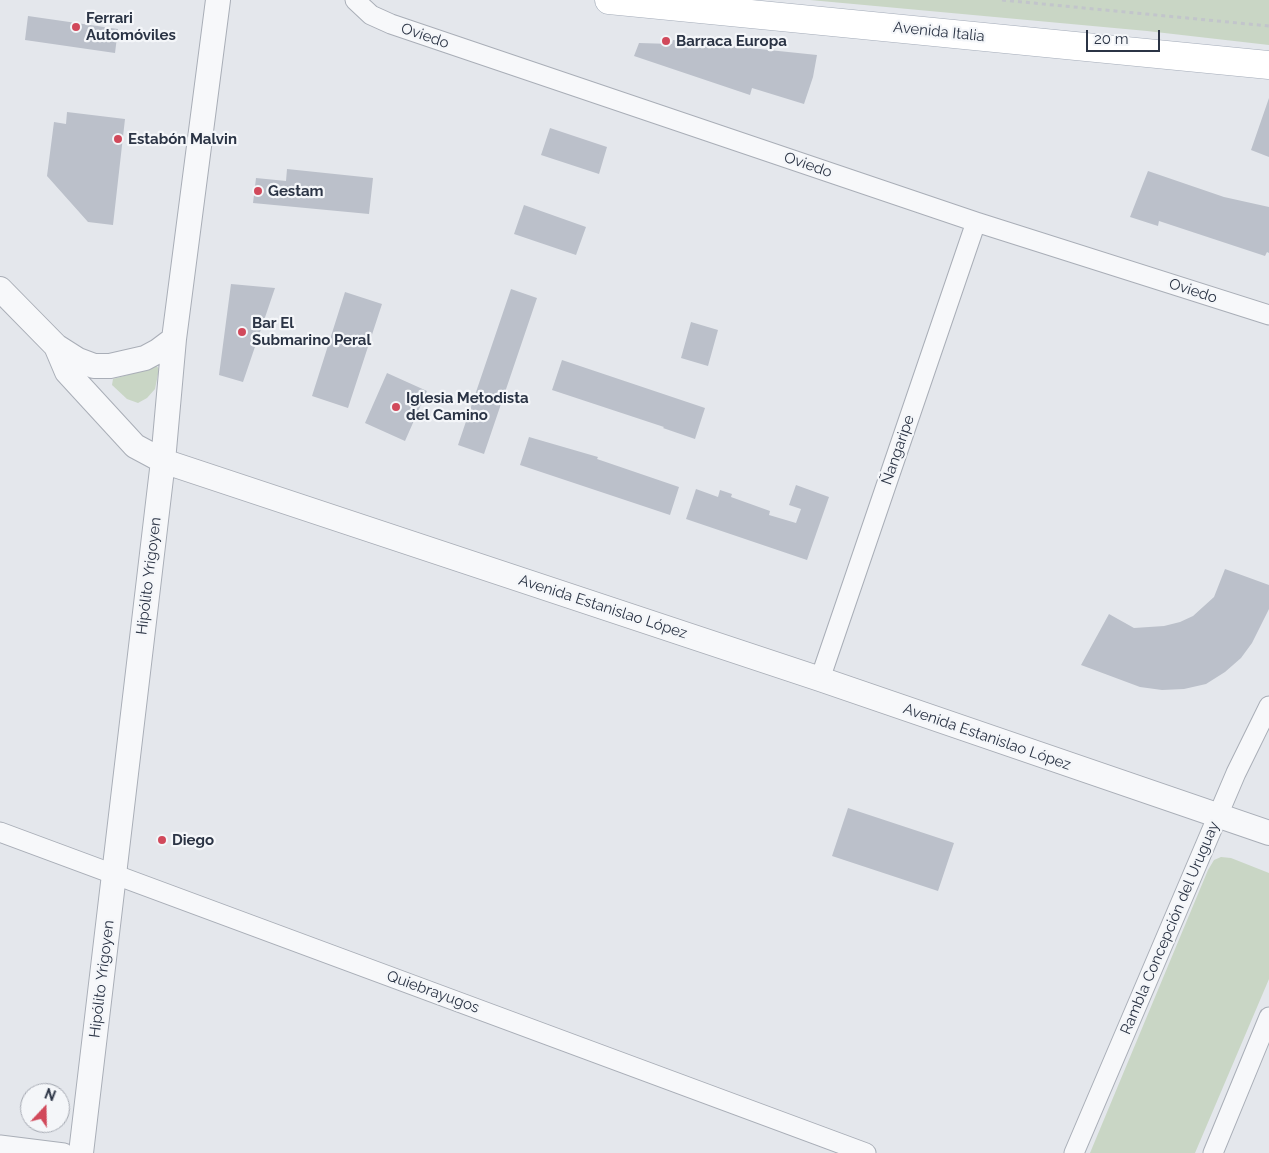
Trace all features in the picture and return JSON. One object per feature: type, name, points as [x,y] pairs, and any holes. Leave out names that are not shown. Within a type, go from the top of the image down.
[{"type":"main road","name":"Avenida Italia","points":[[609,0],[1269,65]]},
{"type":"street","name":"Hipólito Yrigoyen","points":[[82,1153],[163,461],[174,339],[218,0]]},
{"type":"street","name":"Oviedo","points":[[355,0],[371,15],[391,24],[976,222],[1269,315]]},
{"type":"street","name":"Ñangaripe","points":[[820,679],[976,222]]},
{"type":"street","name":"Avenida Estanislao López","points":[[0,289],[56,346],[67,372],[135,446],[163,461],[820,679],[1269,833]]},
{"type":"street","points":[[56,346],[78,360],[94,366],[110,366],[145,358],[174,339]]},
{"type":"street","name":"Rambla Concepción del Uruguay","points":[[1074,1153],[1217,816],[1269,706]]},
{"type":"street","name":"Quiebrayugos","points":[[0,832],[866,1153]]},
{"type":"street","points":[[1213,1153],[1269,1017]]},
{"type":"street","points":[[0,1146],[64,1153]]},
{"type":"path","points":[[1002,0],[1269,26]]},
{"type":"green space","points":[[810,0],[1269,0],[1269,45],[1147,31]]},
{"type":"green space","points":[[156,365],[159,369],[155,389],[147,398],[138,403],[127,399],[112,385],[113,379],[149,369]]},
{"type":"green space","points":[[1221,857],[1231,858],[1269,873],[1269,979],[1195,1153],[1090,1153],[1208,870],[1214,860]]},
{"type":"building","points":[[28,16],[118,29],[115,53],[25,40]]},
{"type":"building","points":[[673,40],[817,55],[813,77],[804,104],[752,88],[750,95],[634,56],[639,43],[672,44]]},
{"type":"building","points":[[1269,98],[1269,157],[1251,150]]},
{"type":"building","points":[[67,112],[125,119],[113,225],[88,222],[47,176],[54,122],[66,124]]},
{"type":"building","points":[[550,128],[607,147],[599,174],[541,155]]},
{"type":"building","points":[[287,169],[373,178],[369,214],[253,203],[256,178],[286,181]]},
{"type":"building","points":[[1148,171],[1224,197],[1269,207],[1269,253],[1267,252],[1265,256],[1159,221],[1158,226],[1130,217]]},
{"type":"building","points":[[524,205],[586,227],[576,255],[514,234]]},
{"type":"building","name":"Bar El Submarino Peral","points":[[231,284],[275,288],[243,382],[219,375]]},
{"type":"building","points":[[511,289],[537,298],[484,454],[458,445]]},
{"type":"building","points":[[345,292],[382,304],[348,408],[312,396]]},
{"type":"building","points":[[691,322],[718,330],[708,366],[681,358]]},
{"type":"building","points":[[562,360],[705,408],[695,439],[552,390]]},
{"type":"building","name":"Iglesia Metodista del Camino","points":[[387,373],[427,391],[405,441],[365,423]]},
{"type":"building","points":[[529,437],[598,457],[597,459],[679,487],[670,515],[520,465]]},
{"type":"building","points":[[796,485],[829,497],[807,560],[686,519],[696,489],[718,497],[720,490],[732,494],[731,497],[770,511],[769,515],[796,523],[801,509],[789,505]]},
{"type":"building","points":[[1225,569],[1269,585],[1269,609],[1252,643],[1241,658],[1225,672],[1206,684],[1184,689],[1162,690],[1140,687],[1081,665],[1109,614],[1134,628],[1164,626],[1180,622],[1193,616],[1214,597]]},
{"type":"building","points":[[848,808],[954,843],[938,891],[832,856]]},
{"type":"place","name":"Ferrari Automóviles","points":[[76,27]]},
{"type":"place","name":"Barraca Europa","points":[[666,41]]},
{"type":"place","name":"Estabón Malvin","points":[[118,139]]},
{"type":"place","name":"Gestam","points":[[258,191]]},
{"type":"place","name":"Bar El Submarino Peral","points":[[242,332]]},
{"type":"place","name":"Iglesia Metodista del Camino","points":[[396,407]]},
{"type":"place","name":"Diego","points":[[162,840]]}]
